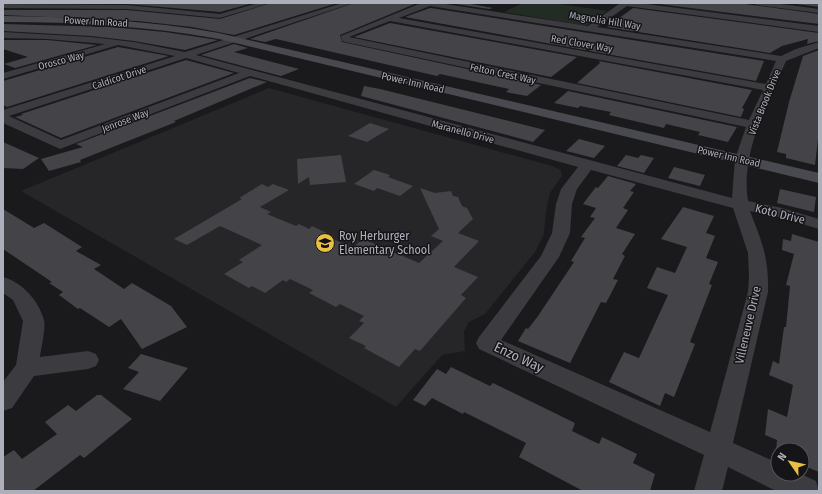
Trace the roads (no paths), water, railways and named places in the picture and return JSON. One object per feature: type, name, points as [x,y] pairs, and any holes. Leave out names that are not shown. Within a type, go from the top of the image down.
[{"type":"main road","name":"Power Inn Road","points":[[3,19],[130,23],[196,31],[819,178]]},
{"type":"street","points":[[161,9],[182,3]]},
{"type":"street","points":[[3,6],[18,4],[104,5],[161,9],[220,16],[266,3]]},
{"type":"street","name":"Caldicot Drive","points":[[3,114],[350,3]]},
{"type":"street","name":"Magnolia Hill Way","points":[[428,3],[782,60]]},
{"type":"street","name":"Felton Crest Way","points":[[428,3],[345,36],[345,40],[753,125]]},
{"type":"street","points":[[622,3],[819,29]]},
{"type":"street","points":[[589,29],[626,3]]},
{"type":"street","points":[[757,3],[819,11]]},
{"type":"street","points":[[29,19],[59,5]]},
{"type":"street","points":[[493,14],[506,8]]},
{"type":"street","name":"Red Clover Way","points":[[390,19],[770,88]]},
{"type":"street","points":[[680,43],[687,34]]},
{"type":"street","name":"Maranello Drive","points":[[3,35],[28,35],[119,42],[186,55],[713,199],[740,204]]},
{"type":"street","points":[[8,44],[28,35]]},
{"type":"street","name":"Orosco Way","points":[[3,76],[119,42]]},
{"type":"street","name":"Vista Brook Drive","points":[[742,159],[753,125],[782,60],[799,51],[819,45]]},
{"type":"street","name":"Jenrose Way","points":[[3,118],[60,145],[249,73]]},
{"type":"street","name":"Villeneuve Drive","points":[[708,491],[758,292],[759,276],[757,253],[740,204],[739,192],[742,159]]},
{"type":"street","name":"Enzo Way","points":[[587,165],[569,189],[564,204],[561,232],[550,258],[487,343],[719,449]]},
{"type":"street","name":"Koto Drive","points":[[740,204],[782,213],[819,224]]},
{"type":"street","points":[[3,283],[21,296],[34,321],[27,368],[3,401]]},
{"type":"street","points":[[27,368],[88,360]]},
{"type":"street","points":[[719,449],[806,491]]},
{"type":"place","name":"Roy Herburger Elementary School","points":[[325,243]]}]
